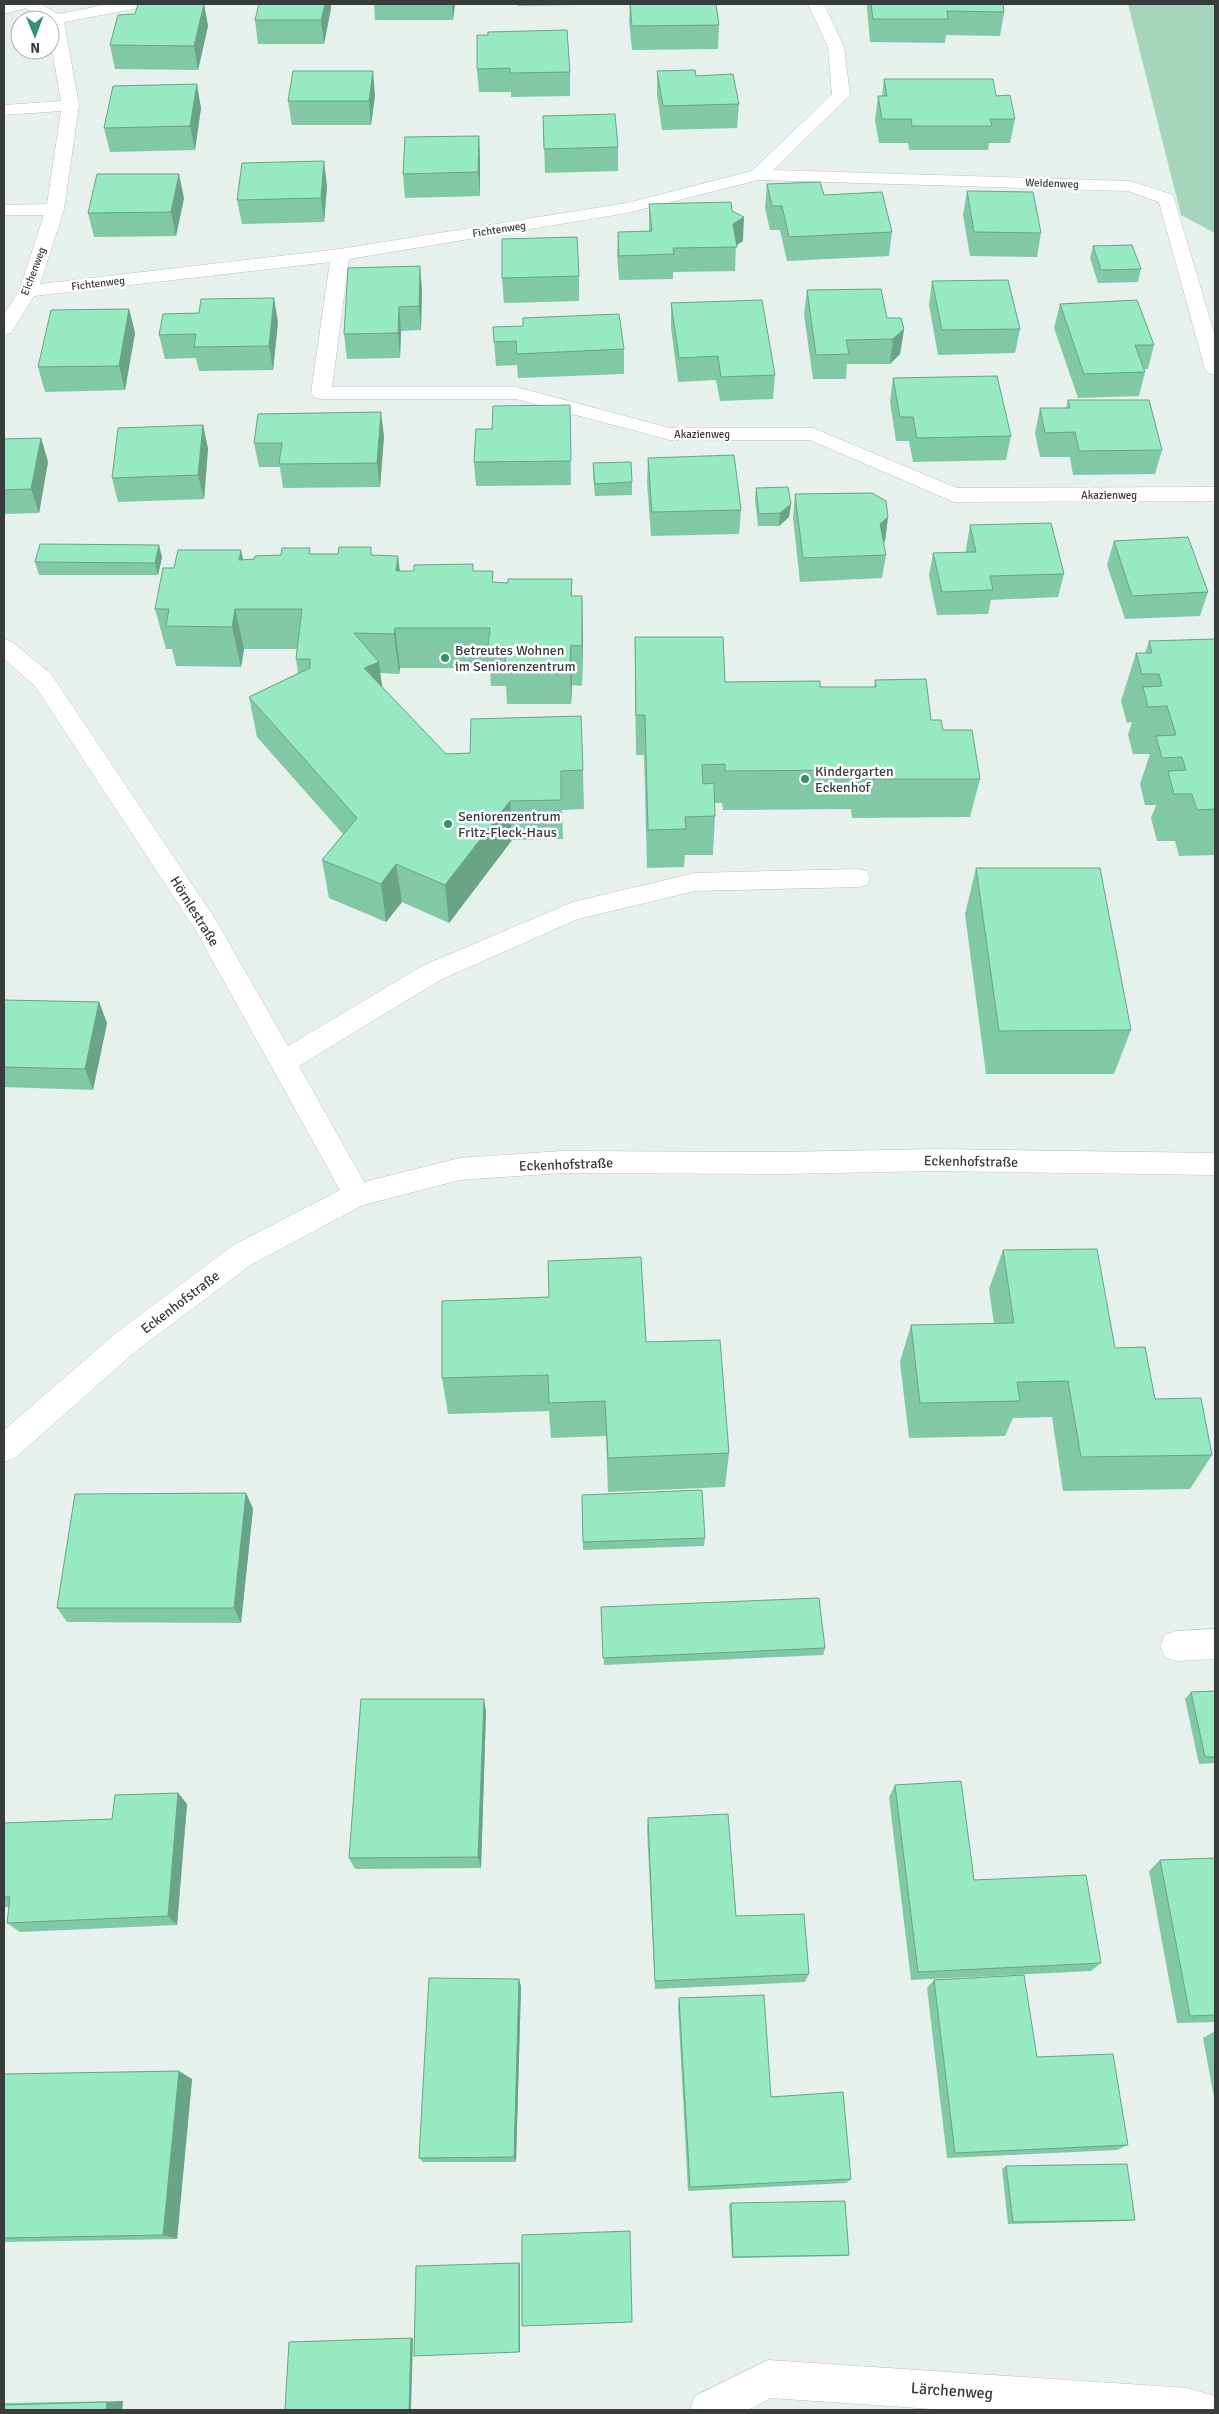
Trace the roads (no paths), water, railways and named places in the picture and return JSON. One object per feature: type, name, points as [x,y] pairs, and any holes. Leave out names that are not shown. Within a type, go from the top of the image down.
[{"type":"street","points":[[4,9],[23,4]]},
{"type":"street","points":[[60,18],[134,4]]},
{"type":"street","name":"Fichtenweg","points":[[28,291],[340,255],[627,208],[758,175],[841,95],[836,47],[816,4]]},
{"type":"street","name":"Eichenweg","points":[[4,329],[28,291],[55,209],[70,105],[60,48]]},
{"type":"street","points":[[4,110],[70,105]]},
{"type":"street","name":"Weidenweg","points":[[758,175],[1130,186],[1167,199],[1215,369]]},
{"type":"street","points":[[4,210],[55,209]]},
{"type":"street","name":"Akazienweg","points":[[340,255],[321,393],[516,393],[670,434],[814,434],[954,495],[1215,494]]},
{"type":"street","name":"Hörnlestraße","points":[[4,647],[43,680],[205,924],[357,1195]]},
{"type":"street","points":[[284,1062],[431,973],[573,912],[695,882],[858,878]]},
{"type":"street","name":"Eckenhofstraße","points":[[4,1448],[126,1342],[242,1255],[357,1195],[460,1169],[562,1162],[782,1163],[936,1160],[1215,1164]]},
{"type":"street","points":[[1176,1646],[1215,1644]]},
{"type":"street","name":"Lärchenweg","points":[[709,2410],[768,2380],[1137,2403],[1202,2410]]},
{"type":"place","name":"Betreutes Wohnen im Seniorenzentrum","points":[[445,658]]},
{"type":"place","name":"Kindergarten Eckenhof","points":[[805,779]]},
{"type":"place","name":"Seniorenzentrum Fritz-Fleck-Haus","points":[[448,824]]}]
